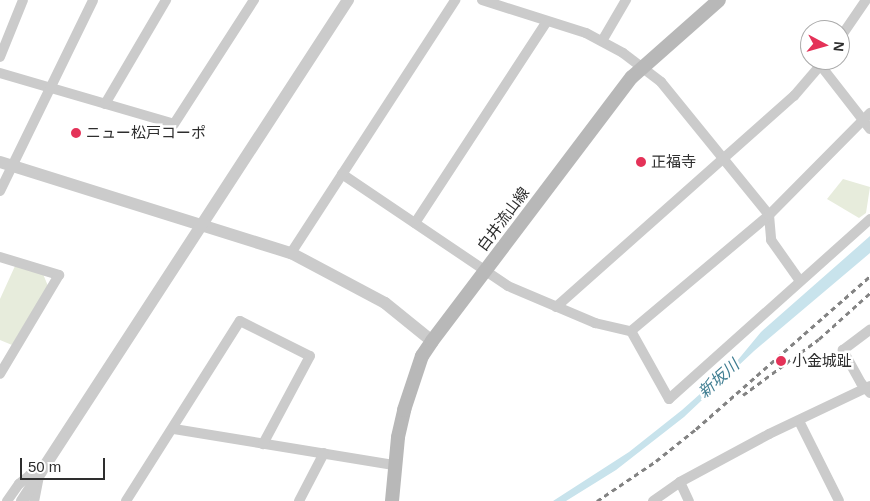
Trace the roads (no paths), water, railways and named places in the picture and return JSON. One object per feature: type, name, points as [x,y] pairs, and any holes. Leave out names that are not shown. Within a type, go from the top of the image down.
[{"type":"main road","name":"白井流山線","points":[[392,501],[398,437],[413,380],[432,341],[597,120],[643,66],[719,0]]},
{"type":"street","points":[[0,57],[23,0]]},
{"type":"street","points":[[0,191],[6,164],[50,89],[93,0]]},
{"type":"street","points":[[105,104],[166,0]]},
{"type":"street","points":[[0,73],[174,124],[254,0]]},
{"type":"street","points":[[22,501],[348,0]]},
{"type":"street","points":[[291,252],[455,0]]},
{"type":"street","points":[[482,0],[602,41],[643,66],[676,96],[769,215],[771,240],[800,281]]},
{"type":"street","points":[[602,41],[626,0]]},
{"type":"street","points":[[850,23],[866,0]]},
{"type":"street","points":[[415,223],[547,21]]},
{"type":"street","points":[[556,306],[794,96],[817,70]]},
{"type":"street","points":[[631,331],[769,215],[868,121],[828,70]]},
{"type":"street","points":[[6,164],[291,252],[386,304],[432,341]]},
{"type":"street","points":[[342,174],[508,286],[595,323],[631,331],[669,399],[870,219]]},
{"type":"street","points":[[0,257],[59,275],[0,374]]},
{"type":"street","points":[[126,501],[174,429],[240,321],[310,356],[263,444]]},
{"type":"street","points":[[652,501],[680,482],[769,434],[869,389],[843,350],[870,330]]},
{"type":"street","points":[[799,421],[839,501]]},
{"type":"street","points":[[174,429],[395,465]]},
{"type":"street","points":[[299,501],[324,453]]},
{"type":"street","points":[[7,501],[19,484],[30,475],[38,476]]},
{"type":"street","points":[[34,501],[38,476]]},
{"type":"street","points":[[680,482],[689,501]]},
{"type":"water","name":"新坂川","points":[[870,236],[870,253],[754,351],[684,417],[616,470],[566,501],[553,501],[629,452],[682,410],[737,361],[761,332]]},
{"type":"railway","points":[[597,501],[656,461],[696,429],[870,276]]},
{"type":"railway","points":[[743,395],[819,339],[870,293]]},
{"type":"place","name":"ニュー松戸コーポ","points":[[76,133]]},
{"type":"place","name":"正福寺","points":[[641,162]]},
{"type":"place","name":"小金城趾","points":[[781,361]]}]
